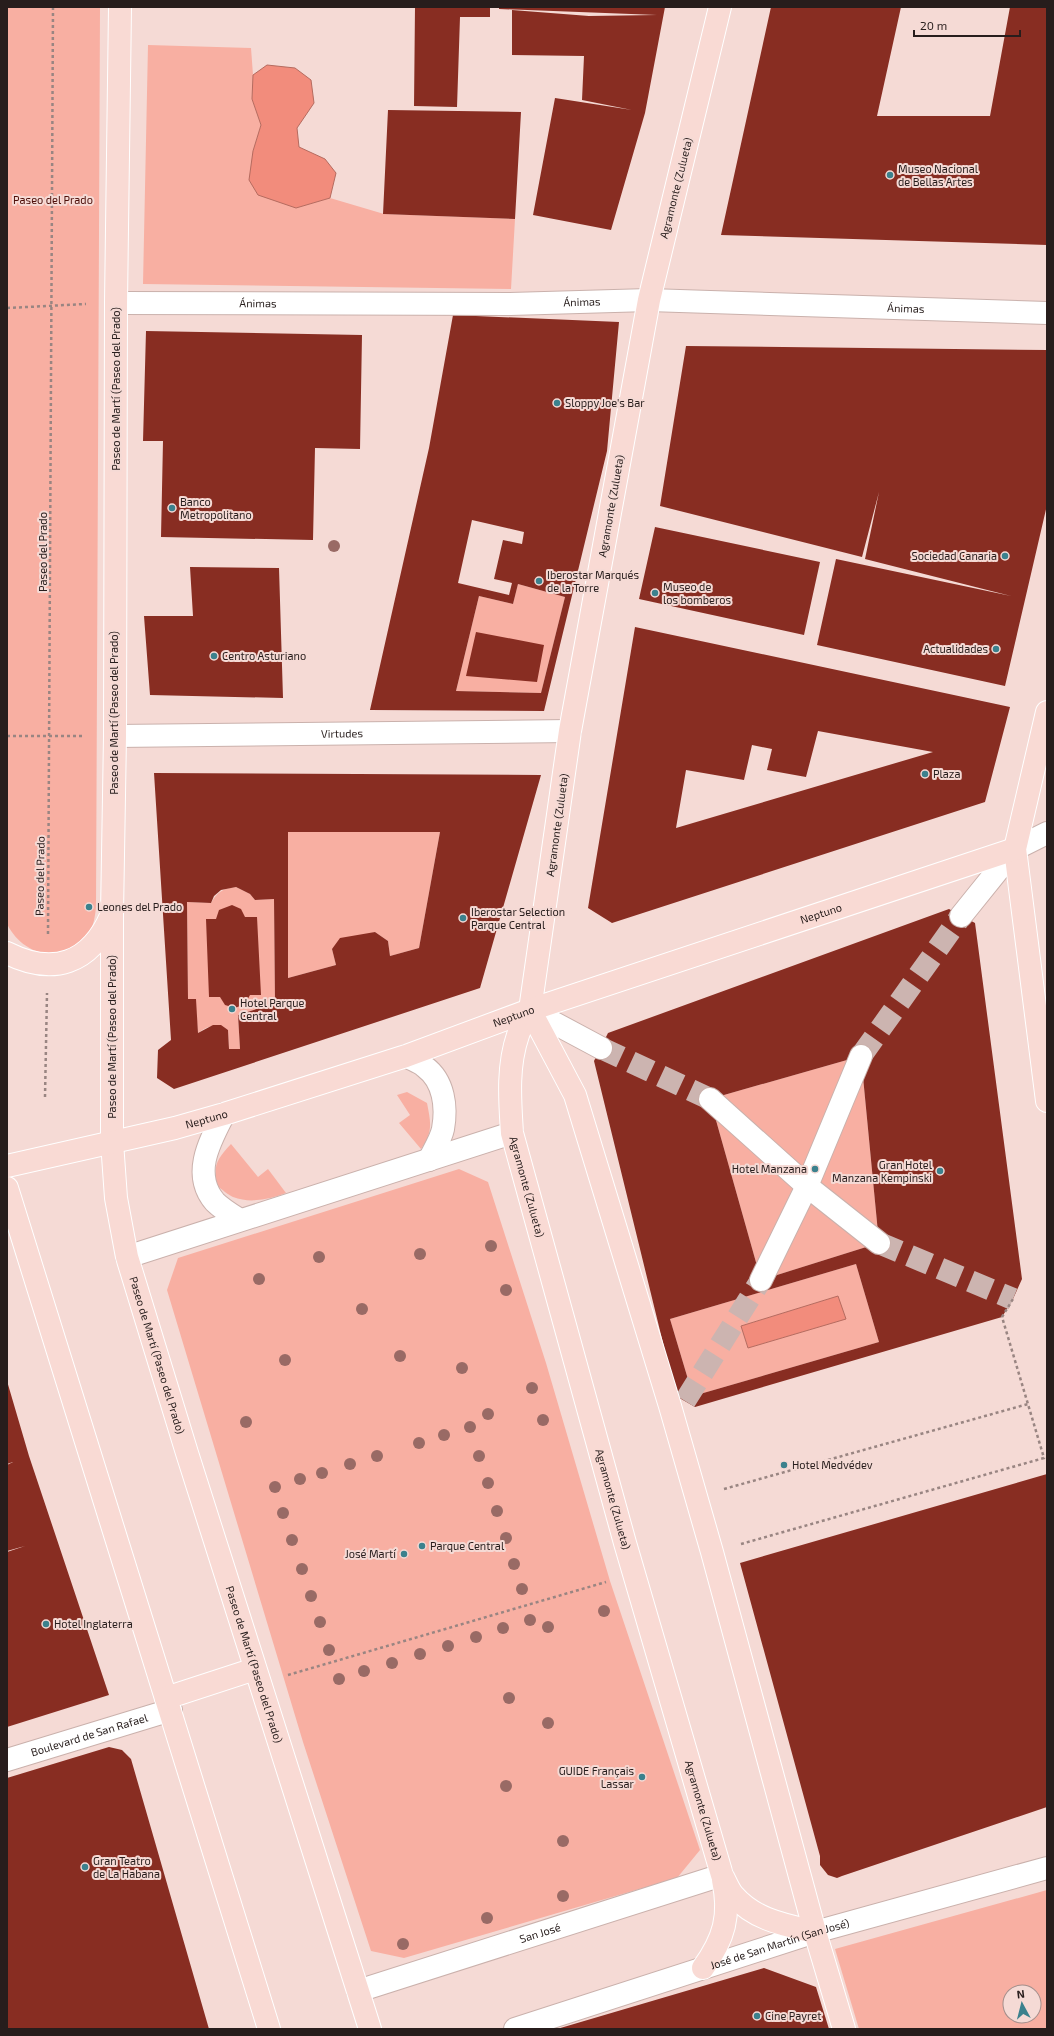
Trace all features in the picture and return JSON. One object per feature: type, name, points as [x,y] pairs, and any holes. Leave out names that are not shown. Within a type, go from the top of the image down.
[{"type":"main road","name":"Paseo de Martí (Paseo del Prado)","points":[[120,7],[116,303],[115,736],[112,914],[112,1142],[116,1198],[127,1257],[257,1676],[370,2029]]},
{"type":"main road","name":"Agramonte (Zulueta)","points":[[720,7],[649,300],[570,731],[530,1010],[518,1035],[509,1094],[512,1133],[625,1543],[722,1875],[733,1896],[752,1912],[773,1922],[815,1932]]},
{"type":"main road","points":[[1047,712],[1015,850],[1047,1101]]},
{"type":"main road","name":"Neptuno","points":[[7,1166],[224,1114],[406,1056],[530,1010],[1015,850]]},
{"type":"main road","points":[[7,953],[25,962],[48,965],[69,962],[88,951],[103,934],[112,914]]},
{"type":"main road","points":[[530,1010],[575,1095],[670,1406],[710,1544],[815,1932],[844,2029]]},
{"type":"main road","points":[[7,1188],[269,2029]]},
{"type":"main road","points":[[168,1704],[257,1676]]},
{"type":"main road","points":[[703,1968],[714,1953],[723,1934],[726,1911],[726,1893],[722,1875]]},
{"type":"street","name":"Ánimas","points":[[116,303],[510,304],[649,300],[1047,313]]},
{"type":"street","name":"Virtudes","points":[[115,736],[570,731]]},
{"type":"street","points":[[961,916],[1015,850],[1047,833]]},
{"type":"street","points":[[530,1010],[601,1048]]},
{"type":"street","points":[[406,1056],[425,1066],[434,1076],[441,1089],[445,1111],[443,1130],[429,1160]]},
{"type":"street","points":[[761,1280],[807,1186],[861,1056]]},
{"type":"street","points":[[710,1099],[807,1186],[879,1243]]},
{"type":"street","points":[[224,1114],[208,1145],[203,1167],[205,1184],[216,1202],[240,1220]]},
{"type":"street","points":[[127,1257],[512,1133]]},
{"type":"street","name":"Boulevard de San Rafael","points":[[7,1760],[168,1704]]},
{"type":"street","name":"José de San Martín (San José)","points":[[515,2029],[815,1932],[1047,1868]]},
{"type":"street","name":"San José","points":[[358,1991],[722,1875]]},
{"type":"path","name":"Paseo del Prado","points":[[45,1096],[50,735],[53,7]]},
{"type":"path","points":[[7,308],[116,303]]},
{"type":"path","points":[[7,736],[115,736]]},
{"type":"path","points":[[736,1545],[1044,1458],[1002,1317],[1012,1299]]},
{"type":"path","points":[[720,1490],[1028,1404]]},
{"type":"path","points":[[257,1676],[610,1581]]},
{"type":"green space","name":"Paseo del Prado","points":[[8,7],[100,7],[96,908],[91,930],[79,942],[69,949],[57,953],[46,953],[24,945],[15,936],[7,924]]},
{"type":"green space","points":[[148,45],[251,48],[253,75],[252,99],[261,125],[253,151],[296,208],[330,198],[384,214],[515,219],[511,289],[143,284]]},
{"type":"green space","points":[[518,584],[565,597],[541,693],[456,691],[479,596],[513,604]]},
{"type":"green space","points":[[288,832],[440,832],[419,948],[390,956],[388,941],[375,932],[332,949],[336,965],[288,978]]},
{"type":"green space","points":[[236,887],[250,894],[255,900],[274,899],[275,1003],[238,1015],[240,1049],[229,1049],[228,1030],[220,1026],[213,1026],[205,1028],[198,1033],[195,999],[188,999],[187,902],[211,903],[221,891]]},
{"type":"green space","points":[[861,1056],[879,1243],[761,1280],[710,1099]]},
{"type":"green space","points":[[407,1092],[427,1103],[430,1127],[428,1137],[421,1149],[399,1123],[410,1115],[397,1095]]},
{"type":"green space","points":[[231,1144],[258,1177],[268,1169],[286,1193],[267,1199],[246,1200],[233,1197],[217,1186],[217,1163],[219,1158]]},
{"type":"green space","name":"Parque Central","points":[[459,1169],[488,1182],[546,1363],[610,1581],[700,1850],[677,1878],[404,1958],[371,1951],[303,1742],[167,1290],[178,1258]]},
{"type":"green space","points":[[856,1264],[879,1342],[693,1396],[670,1319]],"holes":[[[838,1296],[845,1319],[748,1348],[741,1326]]]},
{"type":"green space","points":[[1047,1890],[1047,2029],[859,2029],[835,1949]]},
{"type":"shaded area","points":[[267,65],[295,68],[311,80],[314,103],[297,128],[299,147],[325,159],[336,173],[330,198],[296,208],[258,195],[249,180],[253,151],[261,125],[252,99],[253,75]]},
{"type":"shaded area","points":[[838,1296],[846,1319],[748,1348],[741,1326]]},
{"type":"building","points":[[415,7],[490,7],[490,17],[460,17],[457,107],[414,106]]},
{"type":"building","points":[[499,7],[665,7],[645,113],[611,230],[533,215],[555,98],[632,110],[582,100],[584,56],[512,55],[512,10],[589,16],[657,15],[499,9]]},
{"type":"building","name":"Museo Nacional de Bellas Artes","points":[[771,7],[901,7],[877,116],[990,116],[1010,7],[1047,7],[1047,245],[721,235]]},
{"type":"building","points":[[388,110],[521,112],[515,219],[383,214]]},
{"type":"building","name":"Iberostar Marqués de la Torre","points":[[453,315],[619,322],[607,451],[544,711],[370,710],[429,448]],"holes":[[[472,520],[524,532],[522,544],[503,540],[494,579],[512,583],[509,595],[458,583]],[[518,584],[565,597],[541,693],[456,691],[479,596],[513,604]]]},
{"type":"building","points":[[146,331],[362,335],[360,449],[315,448],[313,540],[161,537],[163,441],[143,441]]},
{"type":"building","points":[[686,346],[1047,350],[1047,505],[1005,686],[817,645],[836,559],[1011,596],[865,559],[879,492],[862,557],[660,506]]},
{"type":"building","points":[[655,527],[820,562],[804,635],[639,599]]},
{"type":"building","name":"Centro Asturiano","points":[[190,567],[279,568],[283,698],[150,695],[144,616],[193,616]]},
{"type":"building","name":"Plaza","points":[[635,627],[1010,707],[985,802],[612,923],[588,908]],"holes":[[[818,731],[933,752],[676,828],[686,770],[744,780],[752,745],[772,749],[767,770],[806,777]]]},
{"type":"building","points":[[476,632],[544,645],[537,682],[466,676]]},
{"type":"building","name":"Iberostar Selection Parque Central","points":[[154,773],[541,775],[480,988],[174,1089],[157,1078],[158,1050],[171,1040]],"holes":[[[288,832],[440,832],[419,948],[390,956],[388,941],[375,932],[340,938],[332,949],[336,965],[288,978]],[[236,887],[250,894],[255,900],[274,899],[275,1003],[238,1015],[240,1049],[229,1049],[228,1030],[221,1025],[213,1025],[198,1033],[196,999],[188,999],[187,902],[211,903],[214,896],[221,890]]]},
{"type":"building","points":[[232,905],[241,909],[245,917],[257,917],[261,995],[250,995],[245,1004],[235,1008],[225,1005],[220,997],[209,997],[206,919],[216,919],[219,910]]},
{"type":"building","name":"Gran Hotel Manzana Kempinski","points":[[949,909],[975,923],[1022,1279],[1013,1299],[1002,1317],[695,1407],[676,1396],[594,1061],[608,1033]],"holes":[[[861,1056],[879,1243],[761,1280],[710,1099]],[[856,1264],[879,1342],[693,1396],[670,1319]]]},
{"type":"building","name":"Hotel Inglaterra","points":[[7,1381],[29,1456],[109,1695],[7,1727],[7,1552],[25,1546],[7,1551],[7,1465],[13,1462],[7,1464]]},
{"type":"building","points":[[1047,1474],[1047,1807],[837,1878],[828,1875],[820,1865],[820,1856],[740,1563]]},
{"type":"building","name":"Gran Teatro de La Habana","points":[[109,1747],[122,1750],[131,1759],[209,2029],[7,2029],[7,1778]]},
{"type":"building","points":[[764,1968],[816,1987],[829,2029],[557,2029]]},
{"type":"tunnel","points":[[861,1056],[961,916]]},
{"type":"tunnel","points":[[601,1048],[710,1099]]},
{"type":"tunnel","points":[[879,1243],[1013,1299]]},
{"type":"tunnel","points":[[685,1401],[761,1280]]},
{"type":"place","name":"Museo Nacional de Bellas Artes","points":[[890,175]]},
{"type":"place","name":"Sloppy Joe's Bar","points":[[557,403]]},
{"type":"place","name":"Banco Metropolitano","points":[[172,508]]},
{"type":"place","name":"Sociedad Canaria","points":[[1005,556]]},
{"type":"place","name":"Iberostar Marqués de la Torre","points":[[539,581]]},
{"type":"place","name":"Museo de los bomberos","points":[[655,593]]},
{"type":"place","name":"Actualidades","points":[[996,649]]},
{"type":"place","name":"Centro Asturiano","points":[[214,656]]},
{"type":"place","name":"Plaza","points":[[925,774]]},
{"type":"place","name":"Leones del Prado","points":[[89,907]]},
{"type":"place","name":"Iberostar Selection Parque Central","points":[[463,918]]},
{"type":"place","name":"Hotel Parque Central","points":[[232,1009]]},
{"type":"place","name":"Hotel Manzana","points":[[815,1169]]},
{"type":"place","name":"Gran Hotel Manzana Kempinski","points":[[940,1171]]},
{"type":"place","name":"Hotel Medvédev","points":[[784,1465]]},
{"type":"place","name":"Parque Central","points":[[422,1546]]},
{"type":"place","name":"José Martí","points":[[404,1554]]},
{"type":"place","name":"Hotel Inglaterra","points":[[46,1624]]},
{"type":"place","name":"GUIDE Français Lassar","points":[[642,1777]]},
{"type":"place","name":"Gran Teatro de La Habana","points":[[85,1867]]},
{"type":"place","name":"Cine Payret","points":[[757,2016]]}]
